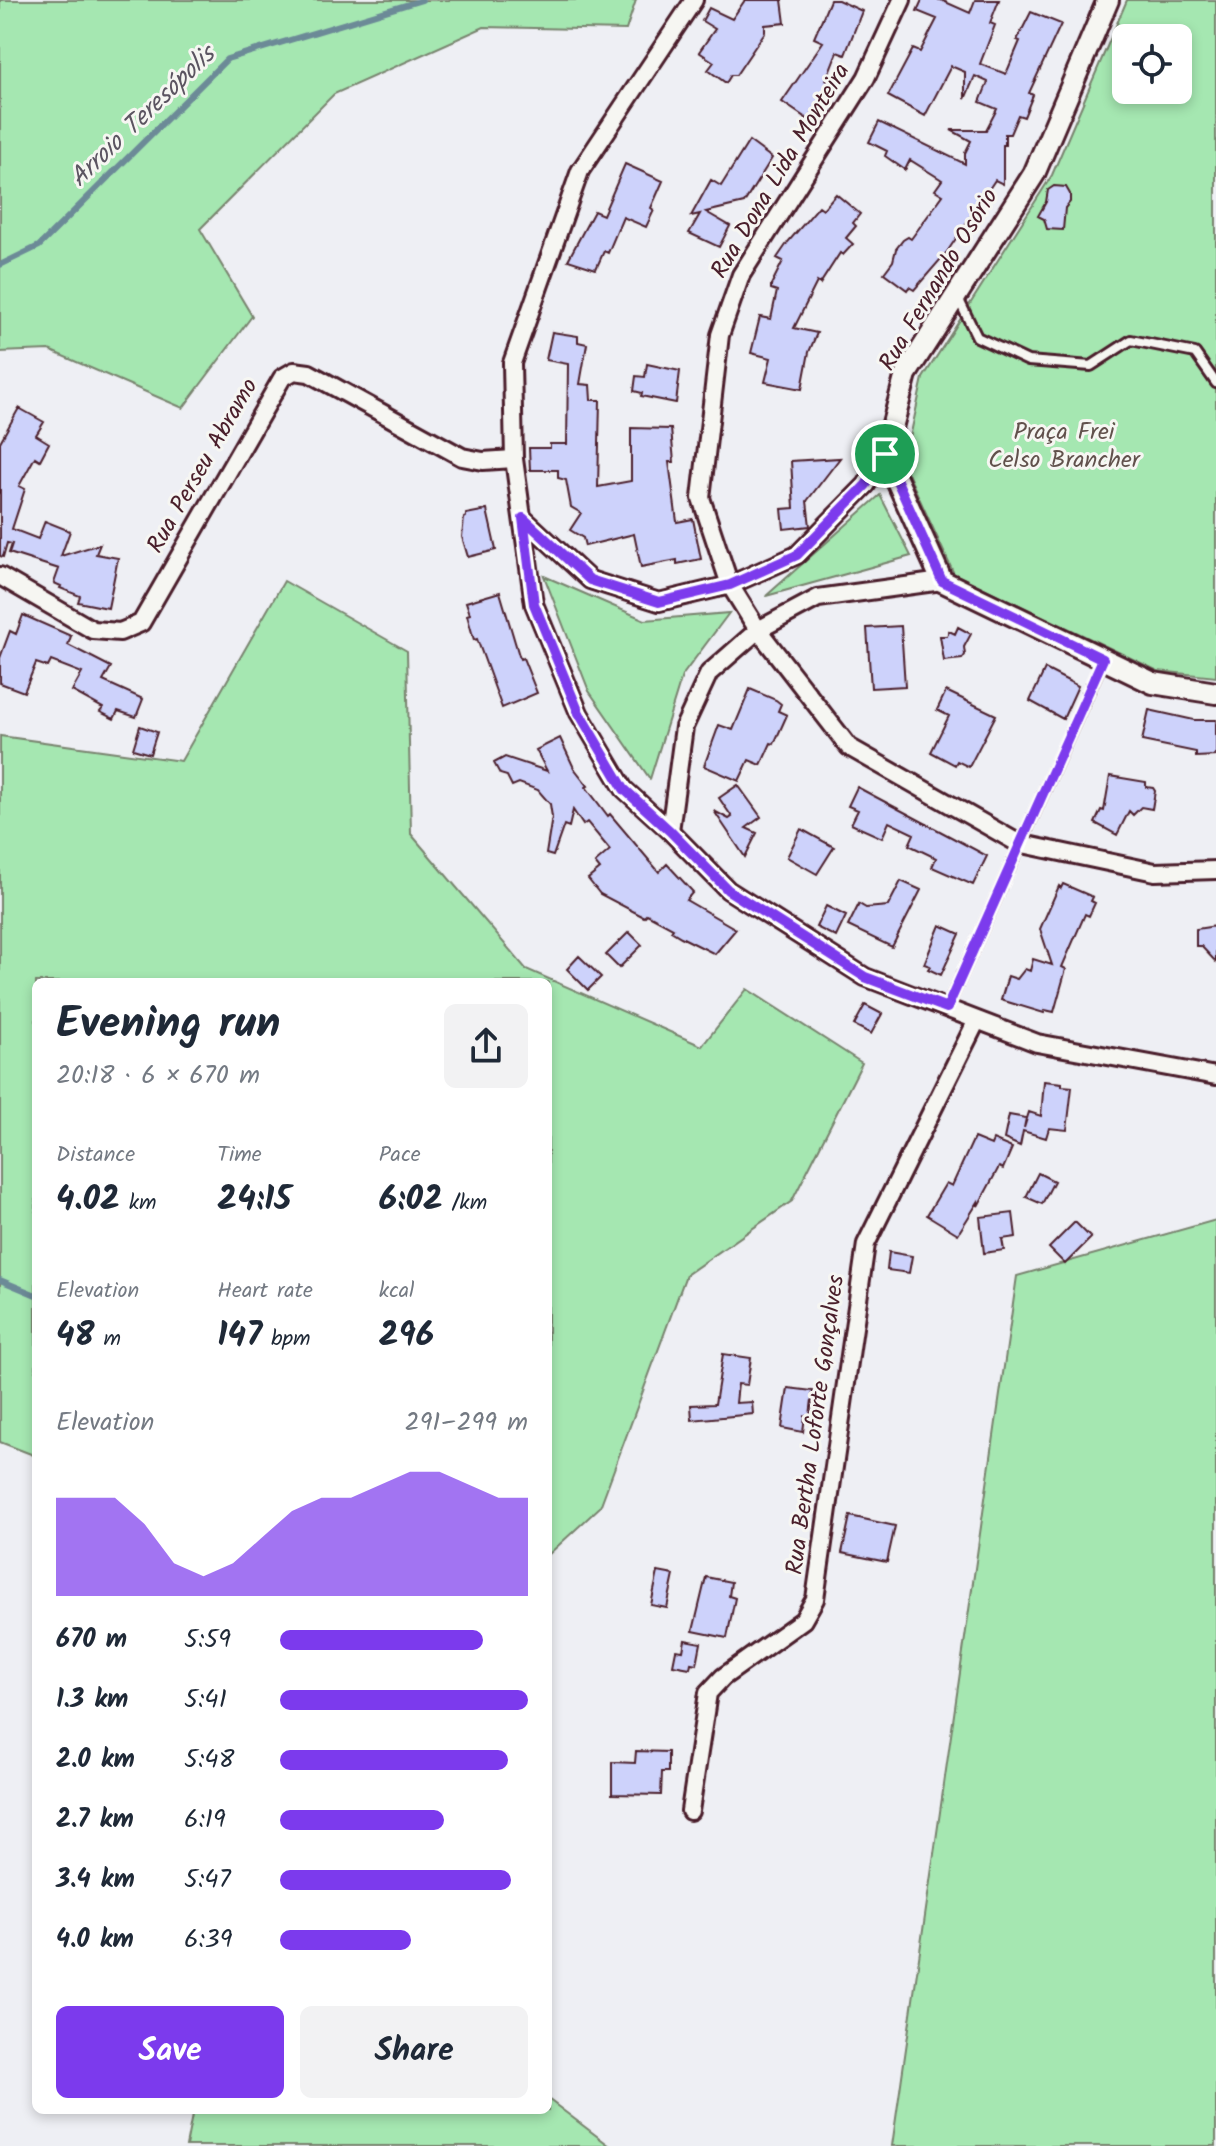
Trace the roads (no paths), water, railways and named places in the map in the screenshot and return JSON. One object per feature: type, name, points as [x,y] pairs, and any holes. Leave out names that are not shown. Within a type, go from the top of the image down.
[{"type":"street","points":[[694,0],[580,171],[512,363],[514,459],[534,604],[579,713],[624,789],[728,890],[865,977],[1037,1043],[1216,1076]]},
{"type":"street","name":"Rua Dona Lida Monteira","points":[[902,0],[866,78],[741,275],[720,335],[701,498],[730,585],[758,630],[849,747],[1018,843],[1155,872],[1216,870]]},
{"type":"street","name":"Rua Fernando Osório","points":[[885,454],[906,374],[1034,174],[1108,0]]},
{"type":"street","name":"Rua Perseu Abramo","points":[[0,576],[93,630],[120,632],[141,623],[282,378],[294,371],[309,373],[462,457],[483,461],[514,459]]},
{"type":"street","points":[[523,518],[590,580],[659,602],[730,585],[797,555],[866,485],[885,454]]},
{"type":"street","points":[[885,454],[942,581]]},
{"type":"street","points":[[670,831],[684,727],[709,673],[758,630],[818,598],[942,581],[1153,683],[1216,693]]},
{"type":"street","name":"Rua Bertha Loforte Gonçalves","points":[[690,1811],[708,1693],[723,1677],[803,1620],[815,1599],[866,1244],[977,1020]]},
{"type":"lane","points":[[956,295],[977,337],[1028,361],[1091,366],[1131,340],[1195,353],[1216,383]]},
{"type":"lane","points":[[947,1008],[1018,843],[1103,659]]},
{"type":"waterway","name":"Arroio Teresópolis","points":[[0,265],[39,246],[227,59],[422,0]]},
{"type":"waterway","points":[[0,1280],[32,1293]]},
{"type":"park label","name":"Praça Frei Celso Brancher","points":[[1064,446]]}]
